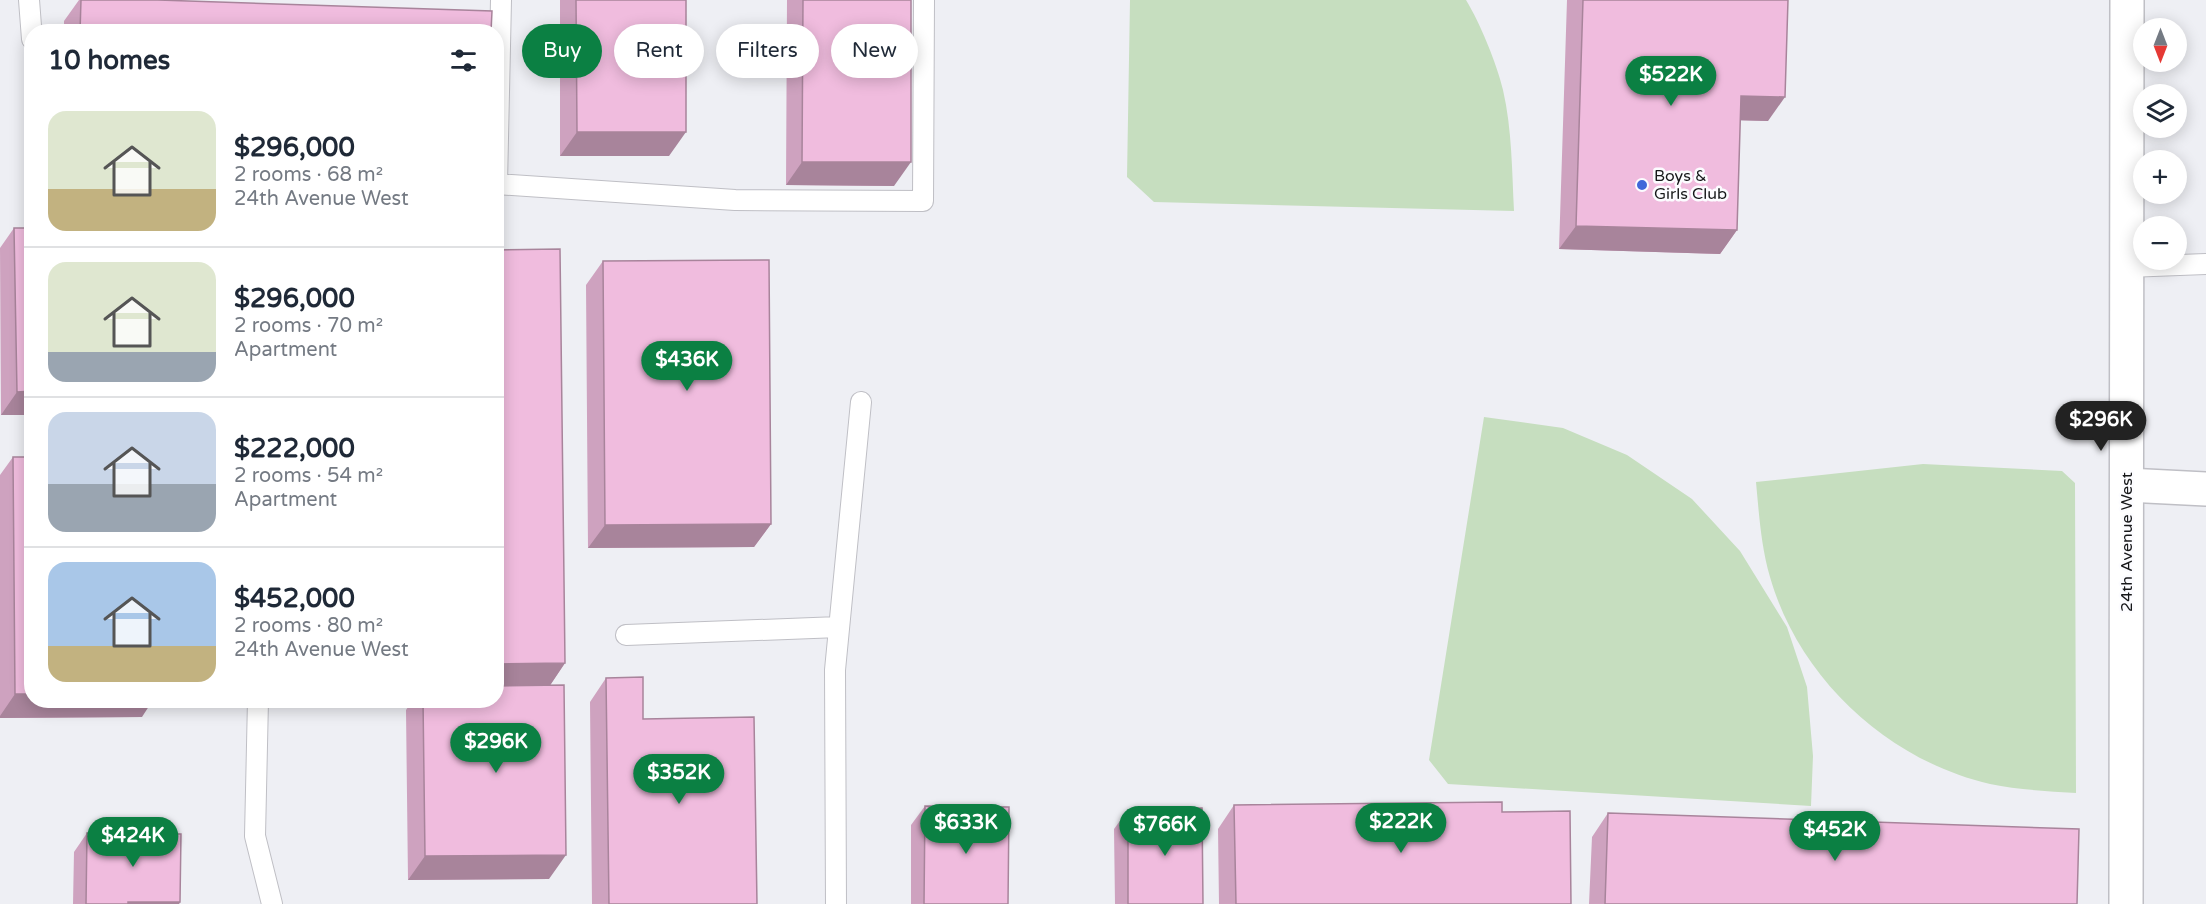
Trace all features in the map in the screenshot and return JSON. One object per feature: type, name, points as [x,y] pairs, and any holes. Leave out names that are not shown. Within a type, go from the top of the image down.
[{"type":"street","name":"24th Avenue West","points":[[2126,904],[2127,0]]},
{"type":"street","points":[[2127,485],[2206,489]]},
{"type":"lane","points":[[29,0],[31,24]]},
{"type":"lane","points":[[500,24],[501,0]]},
{"type":"lane","points":[[504,184],[735,200],[923,201],[924,0]]},
{"type":"lane","points":[[2127,267],[2206,264]]},
{"type":"lane","points":[[836,904],[835,670],[861,402]]},
{"type":"lane","points":[[626,635],[839,627]]},
{"type":"lane","points":[[258,708],[255,836],[272,904]]},
{"type":"green space","points":[[1130,0],[1466,0],[1488,44],[1503,90],[1510,135],[1514,211],[1154,202],[1127,177]]},
{"type":"green space","points":[[1484,417],[1563,428],[1627,455],[1692,499],[1740,551],[1787,627],[1807,687],[1813,756],[1811,806],[1448,784],[1429,760]]},
{"type":"green space","points":[[1923,464],[2062,471],[2075,483],[2076,793],[1990,784],[1952,772],[1916,756],[1883,735],[1852,709],[1825,681],[1802,649],[1784,614],[1764,554],[1756,482]]},
{"type":"building","points":[[81,0],[158,0],[492,11],[491,24],[80,24]]},
{"type":"building","points":[[576,0],[686,0],[686,24],[614,24],[614,78],[686,78],[686,132],[577,132],[577,78],[602,78],[602,24],[576,24]]},
{"type":"building","points":[[803,0],[911,0],[911,24],[831,24],[831,78],[911,78],[911,162],[802,162],[803,78],[819,78],[819,24],[803,24]]},
{"type":"building","name":"Boys & Girls Club","points":[[1583,0],[1788,0],[1785,97],[1741,96],[1737,230],[1576,226]]},
{"type":"building","points":[[14,228],[24,228],[24,392],[17,392]]},
{"type":"building","points":[[560,249],[565,663],[504,664],[504,250]]},
{"type":"building","points":[[769,260],[771,524],[605,525],[603,261]]},
{"type":"building","points":[[13,457],[24,457],[24,694],[15,694]]},
{"type":"building","points":[[643,677],[643,719],[754,717],[757,904],[609,904],[606,678]]},
{"type":"building","points":[[564,685],[566,855],[425,856],[423,708],[504,708],[504,686]]},
{"type":"building","points":[[1502,802],[1502,812],[1570,811],[1571,904],[1236,904],[1234,805]]},
{"type":"building","points":[[925,806],[1009,807],[1008,904],[924,904]]},
{"type":"building","points":[[1202,808],[1203,904],[1128,904],[1128,810]]},
{"type":"building","points":[[1608,813],[2079,829],[2077,904],[1605,904]]},
{"type":"building","points":[[87,833],[181,834],[180,902],[86,904]]},
{"type":"place","name":"Boys & Girls Club","points":[[1642,185]]}]
